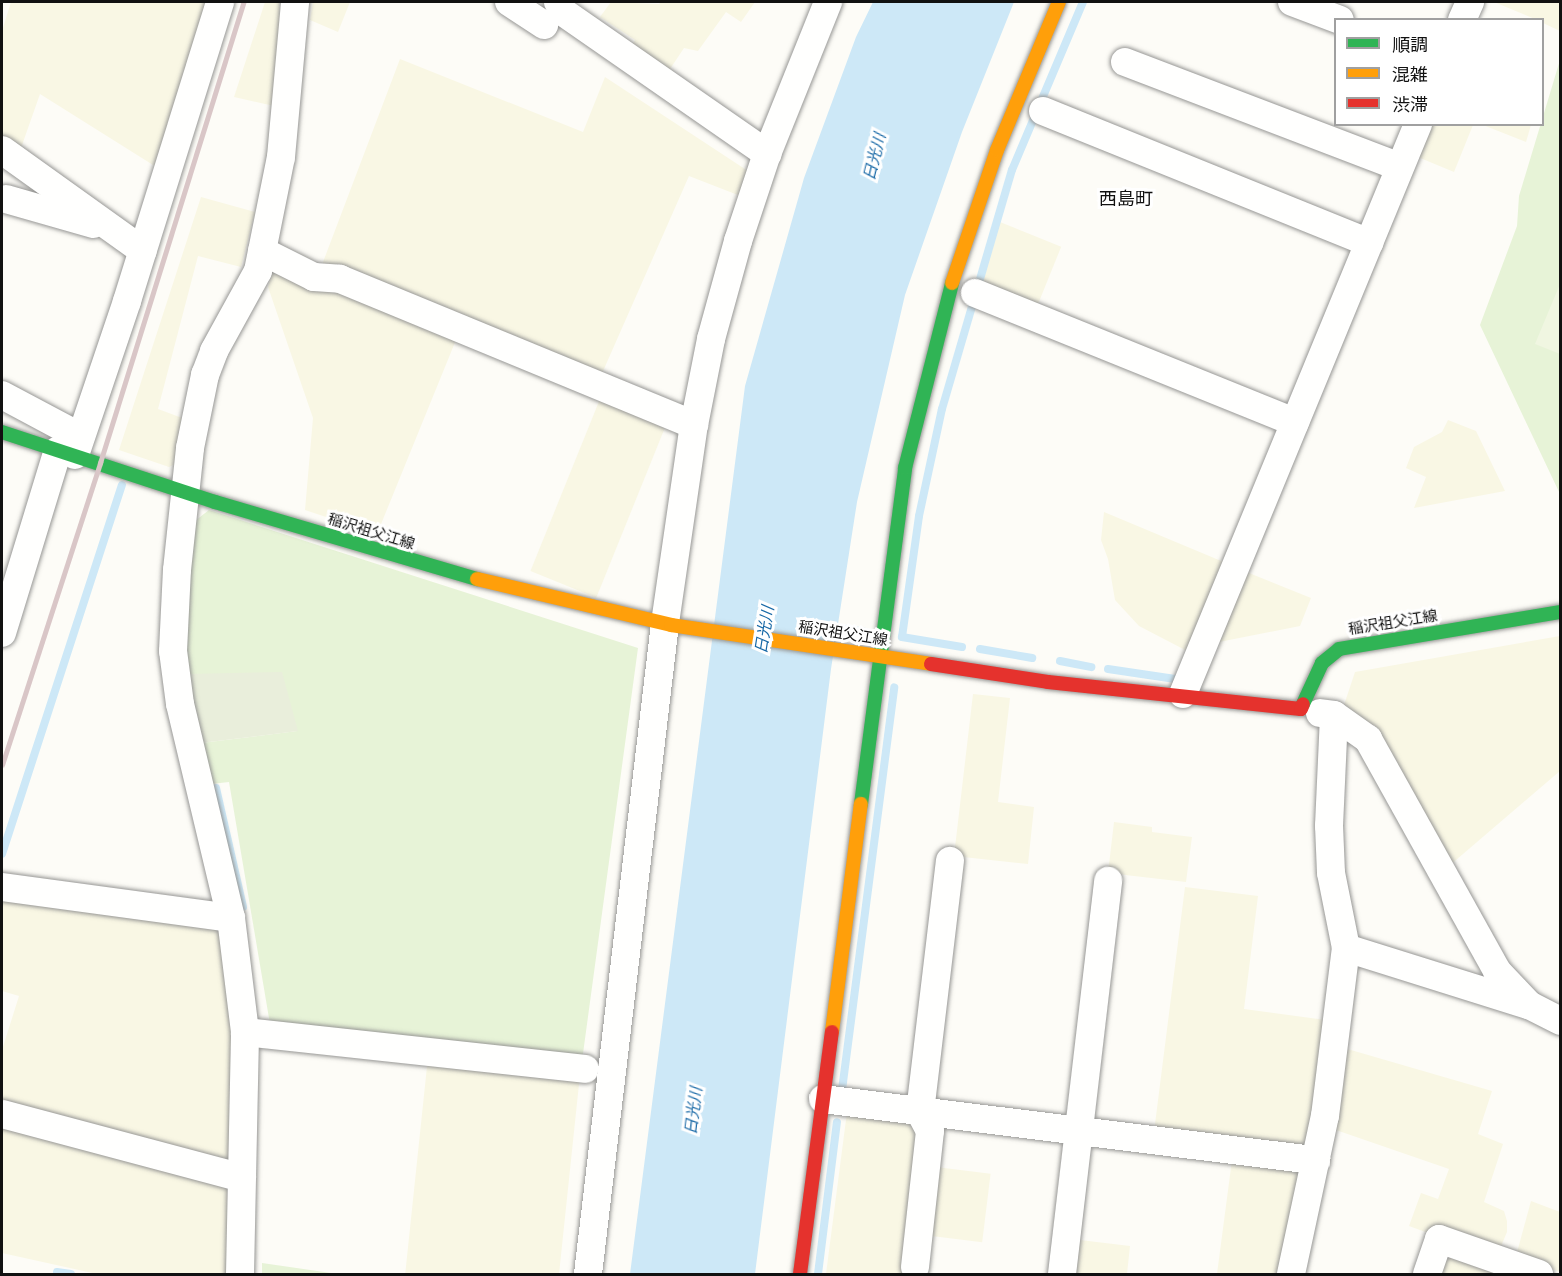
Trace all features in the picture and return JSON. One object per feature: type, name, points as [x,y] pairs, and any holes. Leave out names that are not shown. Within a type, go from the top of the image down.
[{"type":"main road","points":[[800,1275],[875,656],[905,468],[944,306],[998,150],[1059,2]]},
{"type":"main road","name":"稲沢祖父江線","points":[[2,432],[71,447],[184,491],[486,582],[668,624],[1048,682],[1183,694],[1300,709],[1322,663],[1339,649],[1560,612]]},
{"type":"street","points":[[2,633],[143,250],[220,2]]},
{"type":"street","points":[[240,1275],[245,1032],[231,918],[180,704],[173,651],[184,491],[190,448],[205,375],[214,351],[258,271],[281,157],[295,2]]},
{"type":"street","points":[[509,2],[551,13],[563,12],[767,154]]},
{"type":"street","points":[[588,1275],[694,425],[723,295],[767,154],[828,2]]},
{"type":"street","points":[[1292,2],[1335,18]]},
{"type":"street","points":[[1463,18],[1470,2]]},
{"type":"street","points":[[1125,62],[1400,167]]},
{"type":"street","points":[[1043,111],[1369,243]]},
{"type":"street","points":[[1183,694],[1417,126]]},
{"type":"street","points":[[8,155],[143,250]]},
{"type":"street","points":[[8,155],[4,206],[114,230]]},
{"type":"street","points":[[261,251],[314,277],[340,279],[694,425]]},
{"type":"street","points":[[975,293],[1295,422]]},
{"type":"street","points":[[2,394],[71,447]]},
{"type":"street","points":[[1300,709],[1334,715],[1368,739],[1497,971],[1528,1005]]},
{"type":"street","points":[[1291,1275],[1326,1104],[1346,948],[1331,873],[1329,826],[1334,715]]},
{"type":"street","points":[[915,1267],[930,1131],[920,1112],[950,861]]},
{"type":"street","points":[[1062,1275],[1108,881]]},
{"type":"street","points":[[2,886],[231,918]]},
{"type":"street","points":[[1346,948],[1528,1005],[1560,1021]]},
{"type":"street","points":[[245,1032],[585,1069]]},
{"type":"street","points":[[823,1099],[1316,1160]]},
{"type":"street","points":[[2,1114],[242,1178]]},
{"type":"street","points":[[1427,1275],[1439,1239],[1539,1275]]},
{"type":"shaded area","points":[[11,2],[214,2],[161,170],[40,94],[21,148],[2,135],[2,31]]},
{"type":"shaded area","points":[[265,2],[279,2],[281,36],[274,106],[234,97]]},
{"type":"shaded area","points":[[313,2],[350,2],[338,32],[310,20]]},
{"type":"shaded area","points":[[611,2],[659,4],[661,2],[755,2],[741,22],[726,12],[698,51],[684,48],[666,75],[629,50],[635,40],[600,17]]},
{"type":"shaded area","points":[[1494,2],[1560,2],[1560,31],[1544,23],[1544,18],[1533,18]]},
{"type":"shaded area","points":[[400,59],[583,132],[605,77],[751,173],[743,197],[689,176],[600,378],[320,270]]},
{"type":"shaded area","points":[[1426,126],[1473,126],[1454,172],[1413,155]]},
{"type":"shaded area","points":[[1486,126],[1531,126],[1526,142]]},
{"type":"shaded area","points":[[201,197],[255,212],[241,267],[198,256],[158,409],[185,419],[179,462],[169,467],[119,450]]},
{"type":"shaded area","points":[[1000,222],[1061,247],[1038,304],[977,279]]},
{"type":"shaded area","points":[[275,265],[458,335],[377,534],[305,510],[313,418],[268,287]]},
{"type":"shaded area","points":[[602,394],[668,421],[596,598],[530,571]]},
{"type":"shaded area","points":[[1448,420],[1476,431],[1505,491],[1414,508],[1426,477],[1406,468],[1414,447],[1442,432]]},
{"type":"shaded area","points":[[1104,512],[1226,563],[1189,652],[1139,626],[1115,600],[1108,559],[1101,540]]},
{"type":"shaded area","points":[[1244,571],[1311,598],[1300,626],[1214,643]]},
{"type":"shaded area","points":[[1560,636],[1560,771],[1449,866],[1365,720],[1344,705],[1355,672]]},
{"type":"shaded area","points":[[973,694],[1010,698],[998,802],[1034,807],[1028,864],[954,856]]},
{"type":"shaded area","points":[[1114,822],[1152,827],[1152,832],[1192,837],[1186,882],[1108,873]]},
{"type":"shaded area","points":[[1185,887],[1258,896],[1244,1009],[1333,1021],[1305,1149],[1154,1132]]},
{"type":"shaded area","points":[[2,894],[222,928],[235,1032],[230,1164],[2,1106],[2,1050],[19,996],[2,991]]},
{"type":"shaded area","points":[[1344,1048],[1492,1091],[1478,1134],[1503,1144],[1484,1202],[1504,1211],[1507,1232],[1499,1251],[1431,1227],[1428,1233],[1409,1226],[1421,1193],[1438,1199],[1449,1169],[1333,1129]]},
{"type":"shaded area","points":[[428,1057],[580,1073],[559,1274],[405,1274]]},
{"type":"shaded area","points":[[847,1112],[914,1122],[921,1130],[902,1274],[826,1274]]},
{"type":"shaded area","points":[[2,1122],[229,1187],[227,1274],[97,1274],[2,1253]]},
{"type":"shaded area","points":[[1232,1160],[1298,1167],[1306,1176],[1281,1274],[1217,1274]]},
{"type":"shaded area","points":[[936,1167],[991,1174],[982,1242],[928,1235]]},
{"type":"shaded area","points":[[1531,1201],[1560,1212],[1560,1272],[1516,1256]]},
{"type":"shaded area","points":[[1080,1240],[1130,1246],[1127,1274],[1076,1274]]},
{"type":"shaded area","points":[[1459,1253],[1501,1274],[1437,1274],[1442,1259]]},
{"type":"green space","points":[[1560,60],[1560,494],[1480,325],[1517,226],[1519,196],[1540,126],[1544,126],[1544,113]]},
{"type":"green space","points":[[1560,284],[1560,354],[1535,344]]},
{"type":"green space","points":[[209,510],[638,648],[582,1061],[270,1024],[229,782],[211,784],[201,743],[297,731],[186,674],[191,524]]},
{"type":"green space","points":[[282,672],[298,731],[201,743],[186,674]]},
{"type":"green space","points":[[262,1263],[338,1274],[262,1274]]},
{"type":"water","name":"日光川","points":[[873,2],[1014,2],[962,132],[905,295],[857,502],[831,669],[755,1274],[630,1274],[745,386],[804,178],[856,37]]},
{"type":"waterway","points":[[962,647],[902,637],[919,516],[942,409],[1012,170],[1083,2]]},
{"type":"waterway","points":[[2,854],[122,485]]},
{"type":"waterway","points":[[828,626],[866,632]]},
{"type":"waterway","points":[[980,649],[1032,658]]},
{"type":"waterway","points":[[1060,661],[1091,667]]},
{"type":"waterway","points":[[1108,669],[1175,679]]},
{"type":"waterway","points":[[842,1090],[894,687]]},
{"type":"waterway","points":[[216,788],[243,907]]},
{"type":"waterway","points":[[818,1274],[837,1122]]},
{"type":"waterway","points":[[57,1272],[71,1274]]},
{"type":"railway","points":[[2,765],[100,463],[244,2]]},
{"type":"traffic: fast","points":[[861,804],[905,468],[952,283]]},
{"type":"traffic: fast","points":[[2,432],[215,502],[477,579]]},
{"type":"traffic: fast","points":[[1303,704],[1322,663],[1339,649],[1560,612]]},
{"type":"traffic: slow","points":[[952,283],[997,150],[1059,2]]},
{"type":"traffic: slow","points":[[477,579],[671,625],[931,664]]},
{"type":"traffic: slow","points":[[832,1032],[861,804]]},
{"type":"traffic: jam","points":[[931,664],[1048,682],[1301,709],[1303,704]]},
{"type":"traffic: jam","points":[[800,1274],[832,1032]]},
{"type":"district","name":"西島町","points":[[1126,199]]}]
